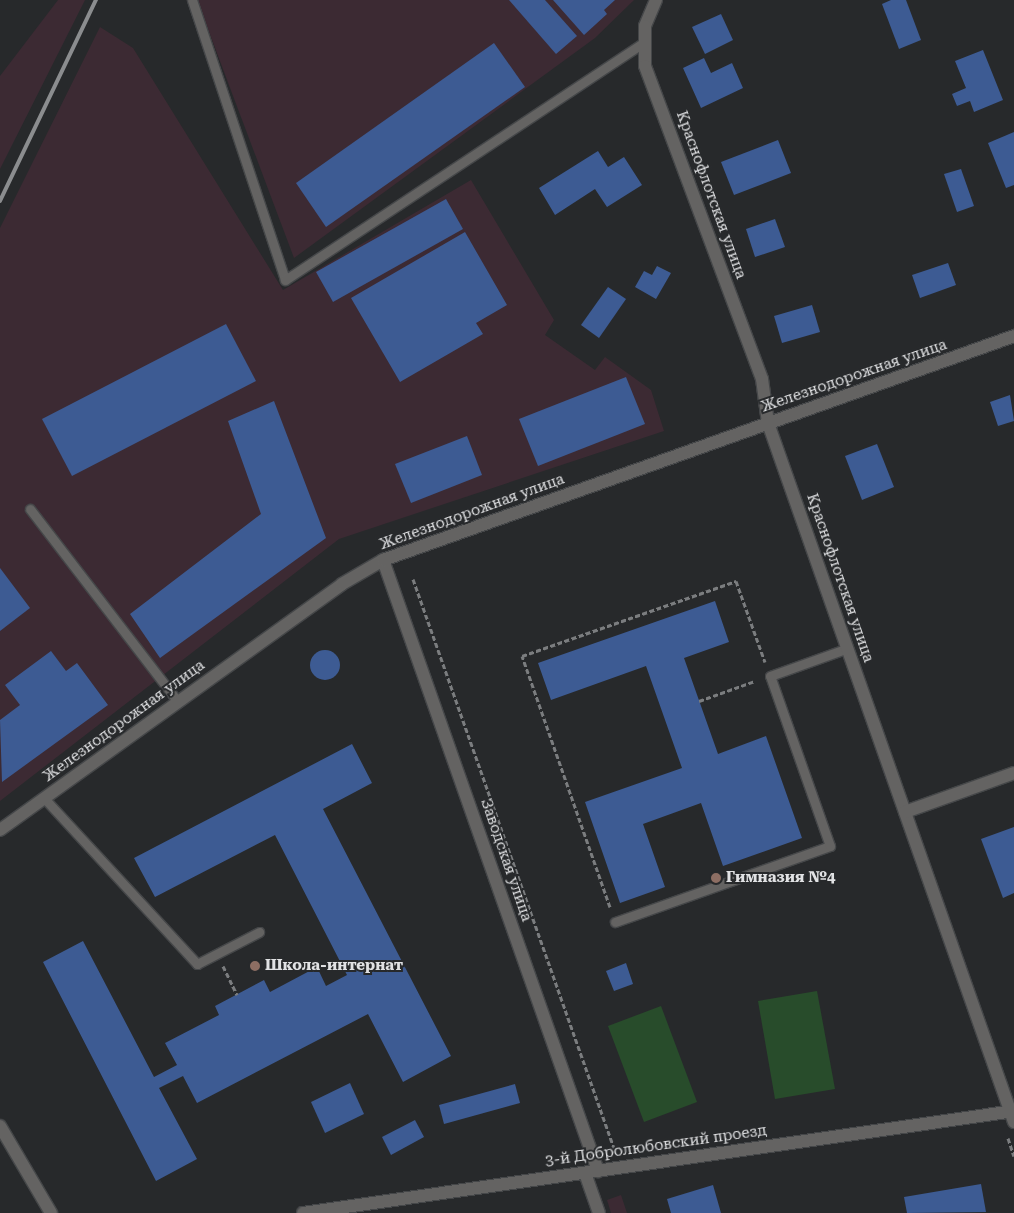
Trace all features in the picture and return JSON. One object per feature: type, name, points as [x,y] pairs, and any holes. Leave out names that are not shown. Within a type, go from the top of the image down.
[{"type":"street","points":[[642,44],[656,0]]},
{"type":"street","name":"Краснофлотская улица","points":[[642,44],[645,66],[762,379],[768,423],[1013,1115]]},
{"type":"street","name":"Железнодорожная улица","points":[[0,830],[342,584],[383,560],[1014,336]]},
{"type":"street","name":"Заводская улица","points":[[383,560],[598,1171]]},
{"type":"street","points":[[905,812],[1014,773]]},
{"type":"street","name":"3-й Добролюбовский проезд","points":[[303,1213],[1013,1115]]},
{"type":"street","points":[[0,1126],[51,1213]]},
{"type":"street","points":[[585,1173],[600,1213]]},
{"type":"lane","points":[[192,0],[218,66],[282,282],[642,44]]},
{"type":"lane","points":[[30,509],[178,702]]},
{"type":"lane","points":[[615,922],[830,846],[770,676],[848,648]]},
{"type":"lane","points":[[44,798],[197,964],[259,932]]},
{"type":"path","points":[[615,922],[522,656],[736,581],[770,676],[699,701]]},
{"type":"path","points":[[217,954],[237,995]]},
{"type":"path","points":[[1006,1133],[1014,1156]]},
{"type":"shaded area","points":[[58,0],[85,0],[0,169],[0,76]]},
{"type":"shaded area","points":[[197,0],[634,0],[595,38],[294,258]]},
{"type":"shaded area","points":[[100,27],[133,48],[283,290],[471,180],[554,320],[545,335],[595,370],[605,357],[651,390],[664,431],[339,539],[0,801],[0,228]]},
{"type":"shaded area","points":[[621,1195],[627,1213],[611,1213],[607,1200]]},
{"type":"green space","points":[[817,991],[835,1089],[775,1099],[758,1001]]},
{"type":"green space","points":[[661,1006],[697,1102],[644,1122],[608,1026]]},
{"type":"building","points":[[509,0],[545,0],[577,36],[556,54]]},
{"type":"building","points":[[553,0],[615,0],[604,10],[607,14],[584,35]]},
{"type":"building","points":[[891,0],[906,0],[921,40],[899,49],[882,4]]},
{"type":"building","points":[[721,14],[733,40],[705,54],[692,27]]},
{"type":"building","points":[[494,43],[525,87],[326,227],[296,183]]},
{"type":"building","points":[[983,50],[1003,100],[974,112],[970,101],[957,106],[952,94],[966,88],[955,61]]},
{"type":"building","points":[[704,58],[711,73],[732,63],[743,88],[701,108],[683,68]]},
{"type":"building","points":[[1014,132],[1014,185],[1006,188],[988,143]]},
{"type":"building","points":[[778,140],[791,173],[734,195],[721,162]]},
{"type":"building","points":[[598,151],[608,167],[624,157],[642,185],[607,207],[595,189],[555,215],[539,188]]},
{"type":"building","points":[[961,169],[974,206],[957,212],[944,174]]},
{"type":"building","points":[[446,199],[463,229],[333,302],[316,272]]},
{"type":"building","points":[[775,219],[785,247],[755,257],[746,229]]},
{"type":"building","points":[[465,232],[507,305],[476,323],[483,334],[400,382],[351,298]]},
{"type":"building","points":[[948,263],[956,285],[920,298],[912,275]]},
{"type":"building","points":[[657,266],[671,273],[656,299],[635,287],[644,271],[652,275]]},
{"type":"building","points":[[608,287],[626,299],[599,338],[581,325]]},
{"type":"building","points":[[812,305],[820,332],[782,343],[774,316]]},
{"type":"building","points":[[226,324],[256,381],[72,476],[42,419]]},
{"type":"building","points":[[626,377],[645,424],[538,466],[519,419]]},
{"type":"building","points":[[1010,395],[1014,421],[998,426],[990,402]]},
{"type":"building","points":[[274,401],[326,538],[160,658],[130,614],[261,514],[228,421]]},
{"type":"building","points":[[467,436],[482,475],[411,503],[395,464]]},
{"type":"building","points":[[877,444],[894,487],[862,500],[845,456]]},
{"type":"building","points":[[0,568],[30,608],[0,631]]},
{"type":"building","points":[[715,601],[729,642],[684,658],[718,754],[766,736],[802,838],[723,866],[701,803],[643,824],[665,887],[620,903],[585,802],[682,768],[646,666],[551,700],[538,663]]},
{"type":"building","points":[[325,650],[331,651],[339,659],[339,671],[331,679],[325,680],[319,679],[311,671],[310,665],[311,659],[319,651]]},
{"type":"building","points":[[51,651],[66,671],[77,663],[108,705],[2,782],[0,720],[20,705],[5,685]]},
{"type":"building","points":[[352,744],[372,783],[323,809],[451,1056],[403,1082],[368,1014],[197,1103],[183,1076],[159,1088],[197,1159],[156,1181],[43,962],[83,941],[154,1077],[177,1065],[165,1043],[219,1015],[215,1006],[264,980],[270,992],[317,967],[326,986],[347,975],[275,835],[155,897],[134,858]]},
{"type":"building","points":[[1014,827],[1014,893],[1003,898],[981,839]]},
{"type":"building","points":[[626,963],[633,984],[614,991],[606,971]]},
{"type":"building","points":[[350,1083],[364,1114],[325,1133],[311,1102]]},
{"type":"building","points":[[515,1084],[520,1103],[444,1124],[439,1105]]},
{"type":"building","points":[[415,1120],[424,1137],[391,1155],[382,1137]]},
{"type":"building","points":[[981,1184],[986,1212],[907,1213],[904,1197]]},
{"type":"building","points":[[713,1185],[721,1213],[671,1213],[667,1199]]},
{"type":"railway","points":[[0,201],[96,0]]},
{"type":"place","name":"Гимназия №4","points":[[716,878]]},
{"type":"place","name":"Школа-интернат","points":[[255,966]]}]
